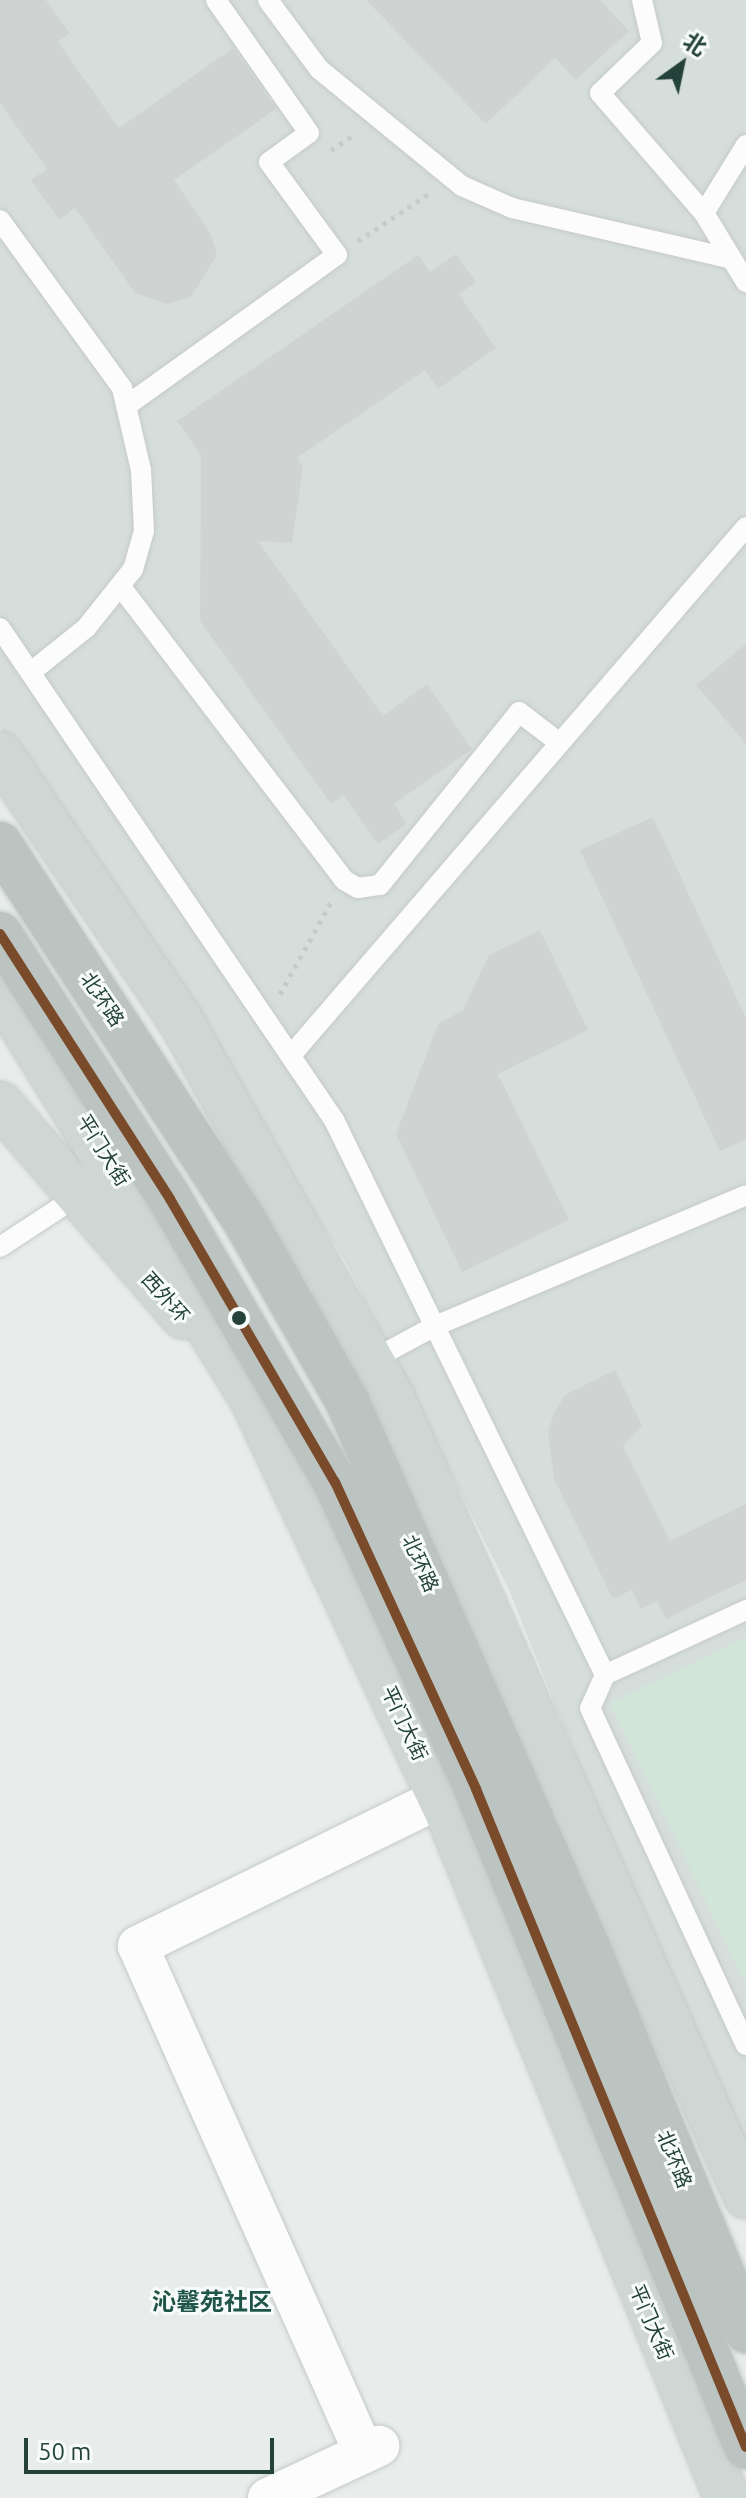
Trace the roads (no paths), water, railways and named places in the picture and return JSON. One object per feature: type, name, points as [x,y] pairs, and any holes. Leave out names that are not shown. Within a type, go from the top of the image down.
[{"type":"highway","name":"北环路","points":[[0,844],[238,1209],[347,1401],[590,1952],[746,2331]]},
{"type":"highway","points":[[0,934],[170,1199],[335,1482],[476,1789],[746,2447]]},
{"type":"main road","points":[[0,754],[179,1018],[367,1350],[746,2197],[621,2250]]},
{"type":"main road","name":"平门大街","points":[[0,990],[253,1400],[440,1798],[621,2250],[727,2498]]},
{"type":"main road","name":"西外环","points":[[6,1118],[253,1400]]},
{"type":"main road","points":[[253,1400],[367,1350]]},
{"type":"street","points":[[268,2498],[372,2450],[138,1946],[440,1798]]},
{"type":"lane","points":[[126,406],[337,255],[269,162],[309,133],[216,0]]},
{"type":"lane","points":[[268,0],[319,69],[452,178],[512,208],[728,258]]},
{"type":"lane","points":[[640,3],[652,43],[600,93],[704,213],[728,258],[746,282]]},
{"type":"lane","points":[[704,213],[746,145]]},
{"type":"lane","points":[[0,220],[122,388],[141,470],[144,531],[121,587],[86,628],[31,672]]},
{"type":"lane","points":[[293,1053],[557,741],[746,527]]},
{"type":"lane","points":[[121,587],[344,880],[358,888],[380,885],[519,712],[557,741]]},
{"type":"lane","points":[[0,628],[269,1015],[334,1120],[605,1675]]},
{"type":"lane","points":[[367,1350],[435,1326],[746,1195]]},
{"type":"lane","points":[[0,1247],[76,1197]]},
{"type":"lane","points":[[746,1610],[605,1675],[590,1708],[746,2045]]},
{"type":"district","name":"沁馨苑社区","points":[[212,2302]]}]
